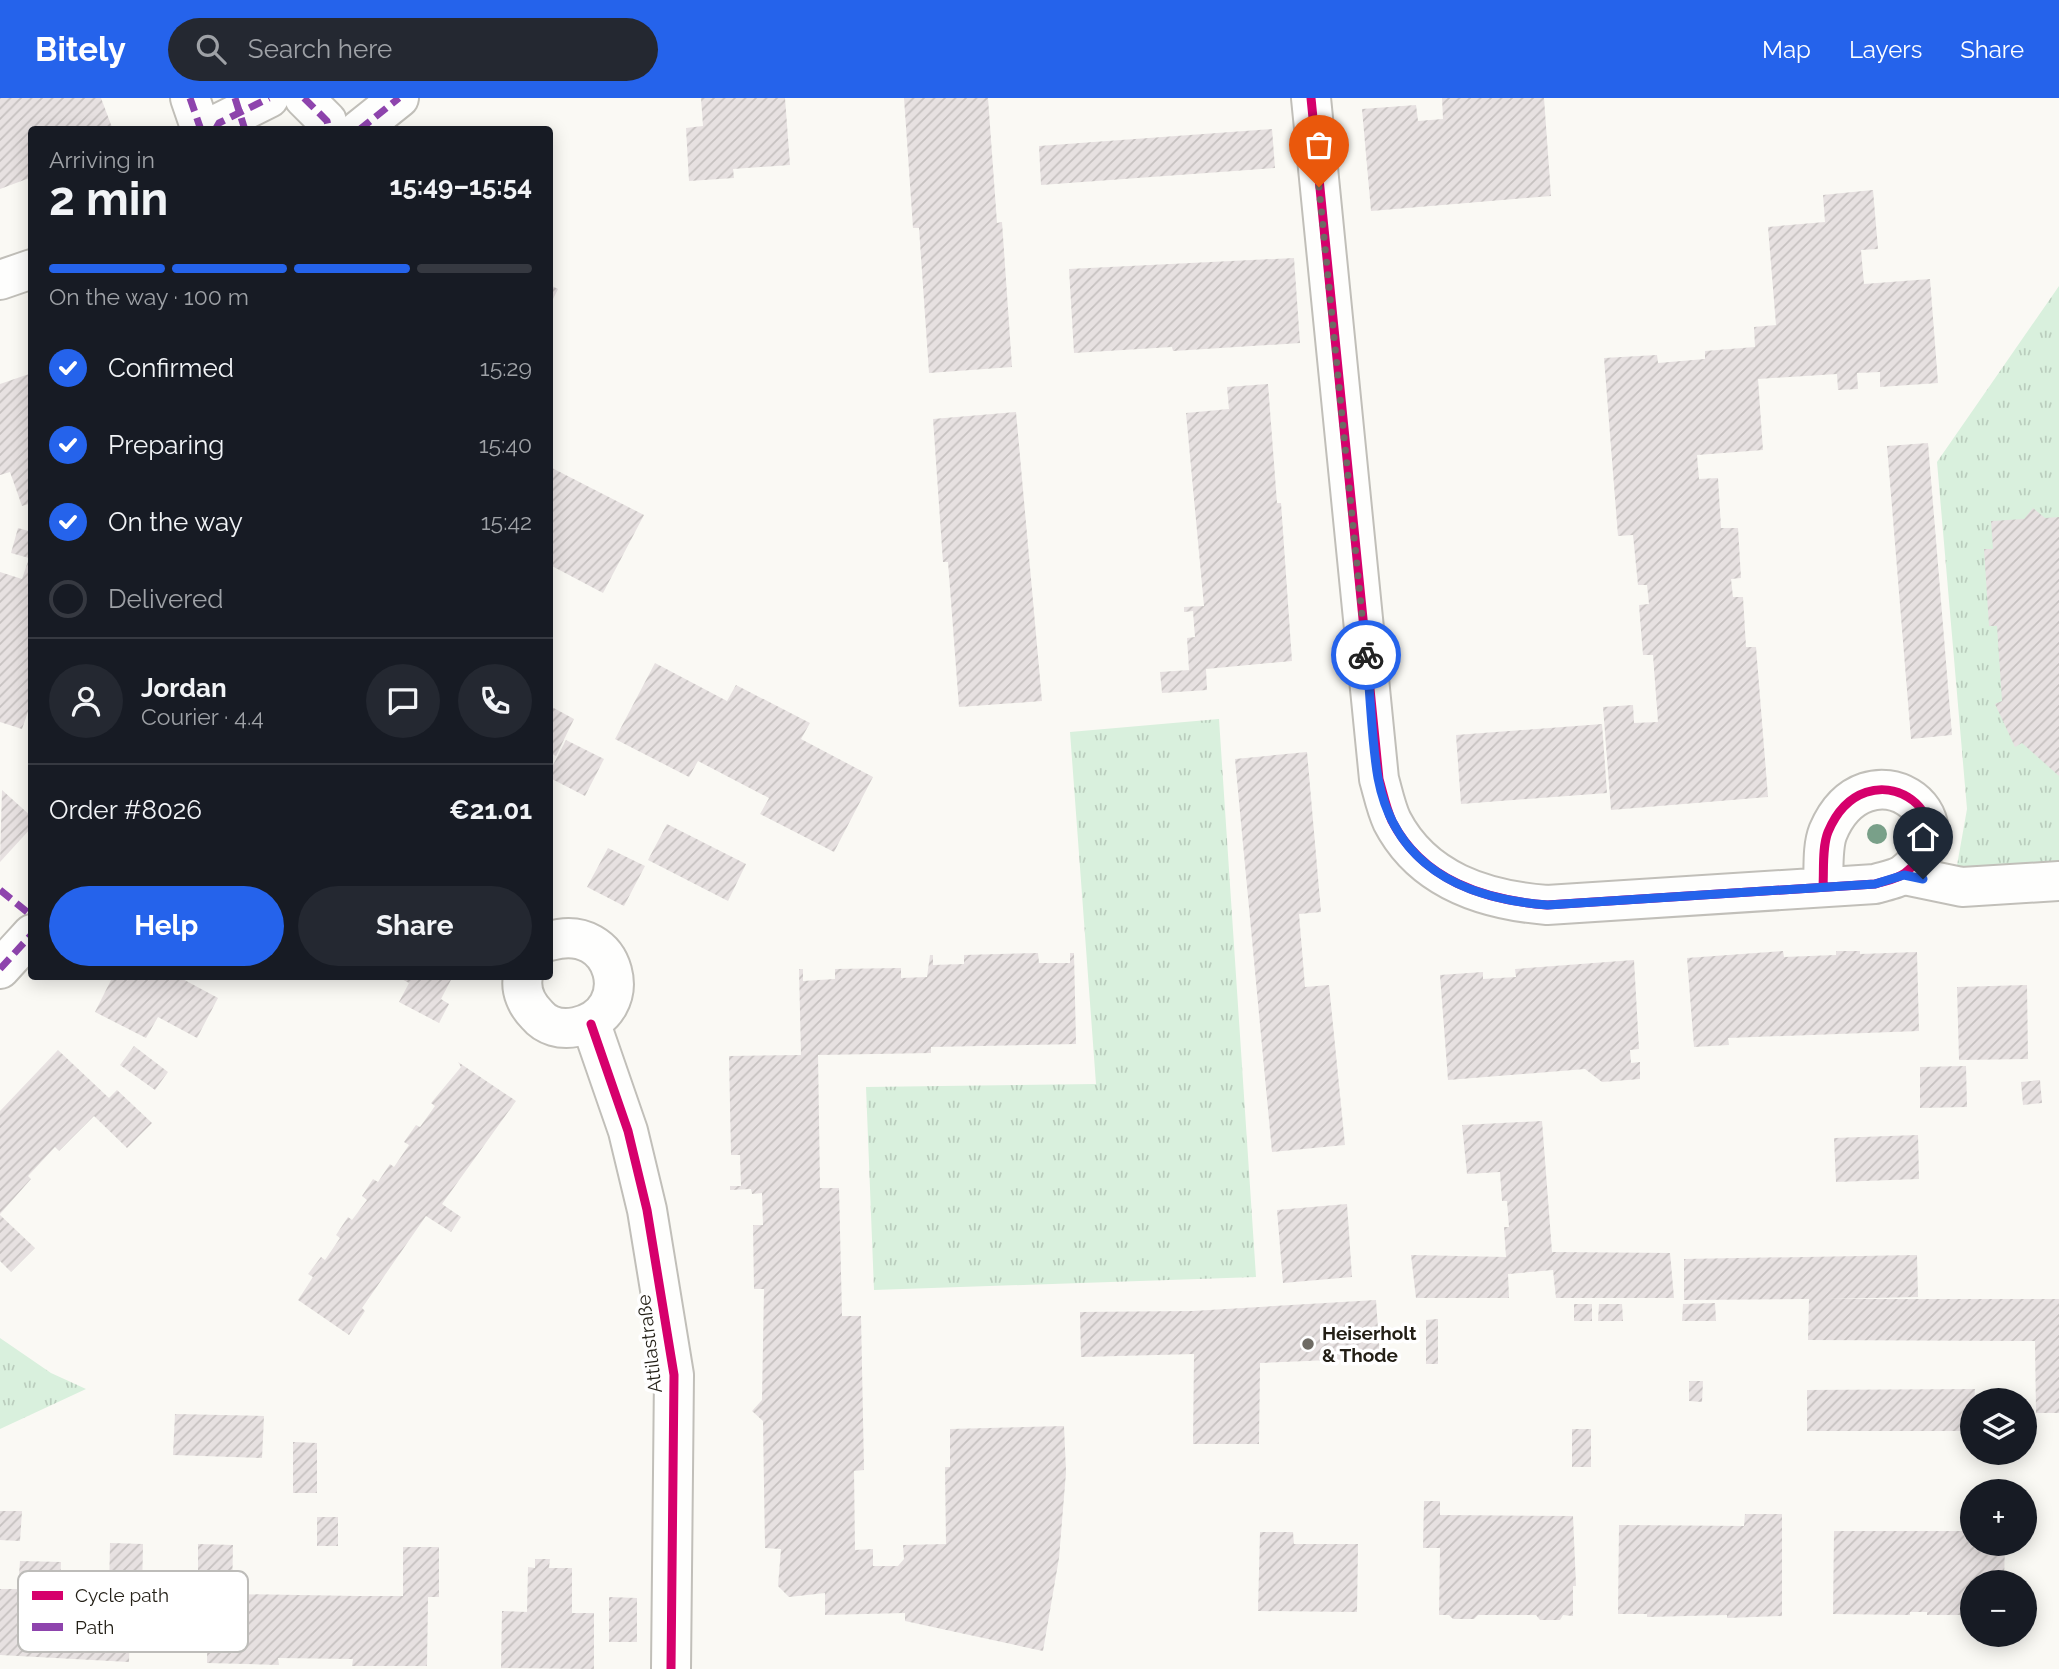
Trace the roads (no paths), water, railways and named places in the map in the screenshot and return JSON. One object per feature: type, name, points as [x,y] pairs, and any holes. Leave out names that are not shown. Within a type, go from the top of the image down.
[{"type":"street","points":[[190,98],[200,126]]},
{"type":"street","points":[[304,98],[327,121],[328,126]]},
{"type":"street","points":[[364,126],[399,98]]},
{"type":"street","points":[[1311,98],[1378,779],[1391,819],[1409,848],[1437,873],[1469,890],[1506,902],[1548,905],[1875,884],[1904,875],[1962,887],[2059,881]]},
{"type":"street","points":[[0,280],[28,270]]},
{"type":"street","points":[[1823,886],[1827,833],[1846,804],[1864,790],[1885,788],[1910,797],[1926,813],[1930,832],[1921,855],[1904,875]]},
{"type":"street","points":[[524,980],[527,1005],[544,1023],[566,1029],[590,1024],[608,1008],[614,984],[610,961],[593,943],[570,936],[553,940]]},
{"type":"street","points":[[0,969],[28,938]]},
{"type":"street","name":"Attilastraße","points":[[590,1024],[628,1131],[647,1210],[674,1375],[671,1669]]},
{"type":"place","name":"Heiserholt & Thode","points":[[1308,1344]]}]
